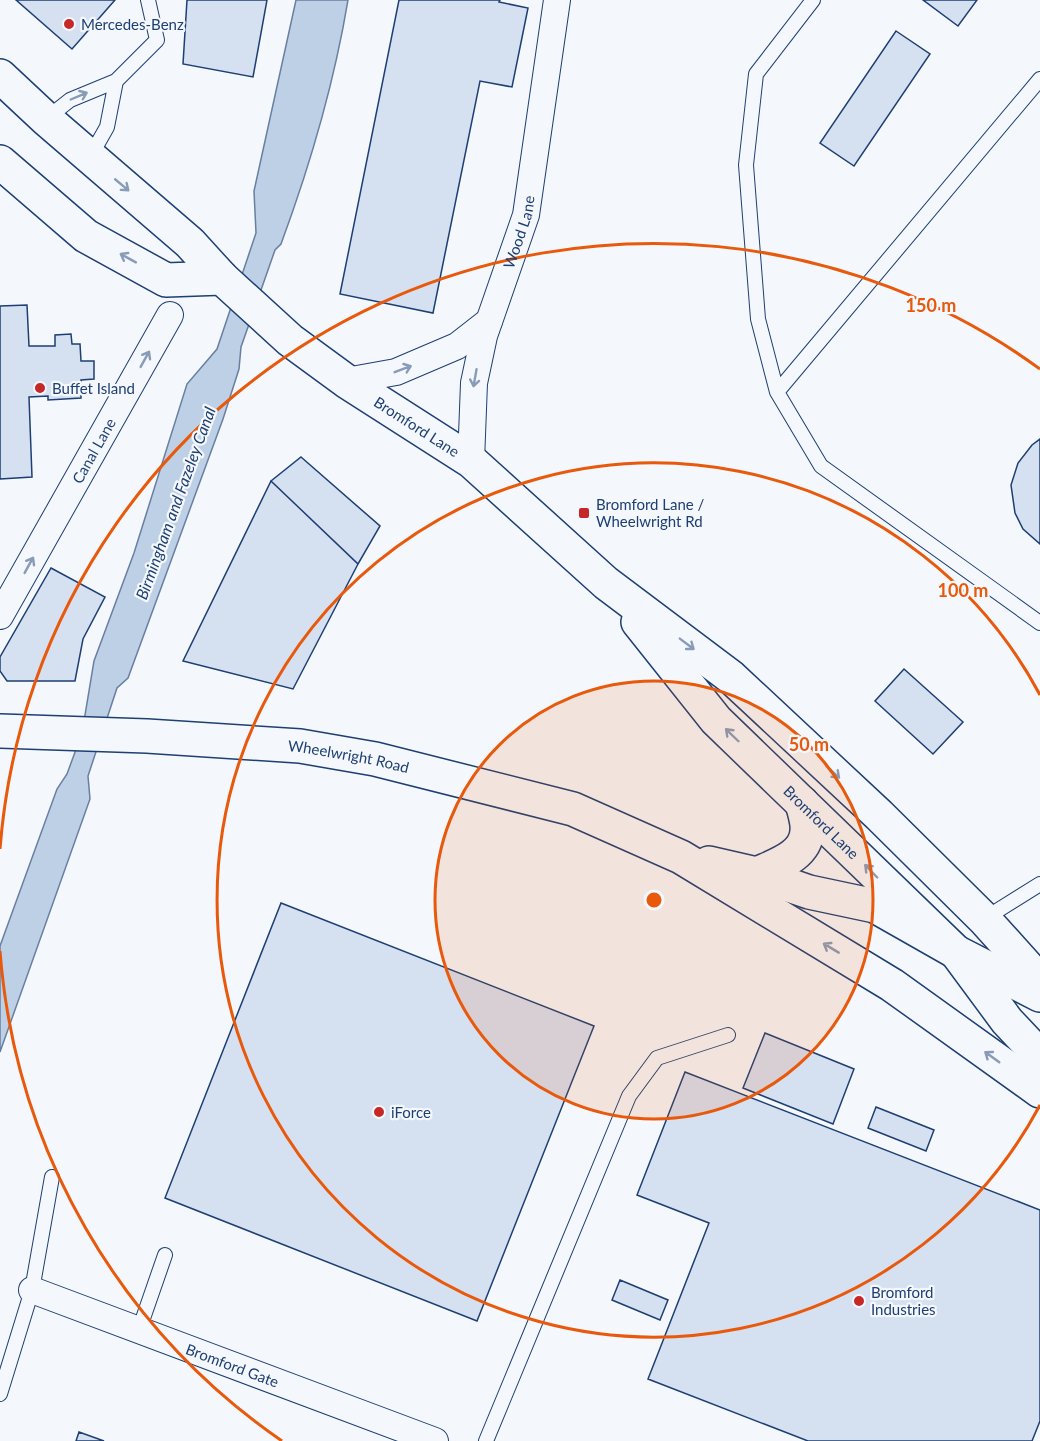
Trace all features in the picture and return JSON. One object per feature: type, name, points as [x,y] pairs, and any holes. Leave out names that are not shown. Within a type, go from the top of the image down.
[{"type":"main road","name":"Bromford Lane","points":[[0,76],[90,158],[190,243],[222,278],[290,340],[346,381],[471,461],[606,583],[731,677],[879,815],[1035,967]]},
{"type":"main road","points":[[0,162],[86,236],[166,280],[222,278]]},
{"type":"main road","name":"Bromford Lane","points":[[606,583],[716,720],[956,952],[1007,1021],[1040,1056]]},
{"type":"main road","name":"Wheelwright Road","points":[[15,731],[147,736],[300,746],[375,759],[573,809],[681,856]]},
{"type":"main road","points":[[757,874],[786,861],[802,848],[807,831],[802,803]]},
{"type":"main road","points":[[681,856],[757,874],[809,892],[875,906],[956,952],[1040,995]]},
{"type":"main road","points":[[681,856],[892,985],[1040,1091]]},
{"type":"street","name":"Wood Lane","points":[[471,461],[474,383],[489,321],[526,214],[556,0]]},
{"type":"street","name":"Canal Lane","points":[[0,616],[170,315]]},
{"type":"street","points":[[346,381],[396,372],[457,346],[489,321]]},
{"type":"street","name":"Bromford Gate","points":[[32,1290],[435,1441]]},
{"type":"lane","points":[[46,119],[70,100],[116,81],[158,40],[148,0]]},
{"type":"lane","points":[[813,0],[756,74],[746,165],[758,319],[777,392],[820,466],[1040,623]]},
{"type":"lane","points":[[777,392],[1040,79]]},
{"type":"lane","points":[[90,158],[107,128],[116,81]]},
{"type":"lane","name":"Canal Lane","points":[[166,280],[170,315]]},
{"type":"lane","points":[[984,919],[1040,884]]},
{"type":"lane","points":[[486,1441],[630,1096],[657,1058],[728,1035]]},
{"type":"lane","points":[[0,1394],[32,1290],[52,1176]]},
{"type":"lane","points":[[139,1330],[165,1255]]},
{"type":"water","name":"Birmingham and Fazeley Canal","points":[[296,0],[348,0],[336,62],[312,153],[292,214],[281,244],[275,250],[241,347],[239,369],[223,419],[128,678],[117,688],[88,776],[90,799],[0,1052],[0,946],[57,789],[67,774],[82,733],[94,661],[134,553],[187,384],[217,349],[256,233],[254,191]]},
{"type":"building","name":"Mercedes-Benz","points":[[16,0],[115,0],[72,49]]},
{"type":"building","points":[[187,0],[267,0],[253,77],[183,64]]},
{"type":"building","points":[[399,0],[500,0],[499,2],[528,8],[512,87],[480,81],[433,313],[340,294]]},
{"type":"building","points":[[923,0],[977,0],[958,26]]},
{"type":"building","points":[[896,31],[930,54],[854,166],[820,143]]},
{"type":"building","name":"Buffet Island","points":[[27,305],[29,346],[55,346],[55,335],[71,334],[72,344],[80,344],[81,361],[94,361],[94,379],[81,380],[81,398],[48,400],[48,396],[29,397],[32,477],[0,479],[0,306]]},
{"type":"building","points":[[1040,439],[1040,544],[1023,529],[1015,513],[1011,485],[1018,463],[1032,445]]},
{"type":"building","points":[[301,457],[380,526],[358,564],[271,481]]},
{"type":"building","points":[[271,481],[358,564],[293,689],[183,661]]},
{"type":"building","points":[[51,568],[105,597],[83,639],[75,681],[7,681],[0,671],[0,657]]},
{"type":"building","points":[[904,669],[963,722],[933,754],[875,701]]},
{"type":"building","name":"iForce","points":[[281,903],[594,1026],[477,1321],[165,1198]]},
{"type":"building","points":[[765,1033],[854,1069],[833,1124],[743,1088]]},
{"type":"building","name":"Bromford Industries","points":[[685,1072],[1040,1210],[1040,1421],[1032,1441],[808,1441],[648,1379],[709,1223],[637,1195]]},
{"type":"building","points":[[876,1107],[934,1130],[926,1151],[868,1128]]},
{"type":"building","points":[[620,1280],[668,1300],[660,1320],[612,1300]]},
{"type":"building","points":[[79,1432],[104,1441],[76,1441]]},
{"type":"place","name":"Mercedes-Benz","points":[[69,24]]},
{"type":"place","name":"Buffet Island","points":[[40,388]]},
{"type":"place","name":"Bromford Lane / Wheelwright Rd","points":[[584,513]]},
{"type":"place","name":"iForce","points":[[379,1112]]},
{"type":"place","name":"Bromford Industries","points":[[859,1301]]}]
